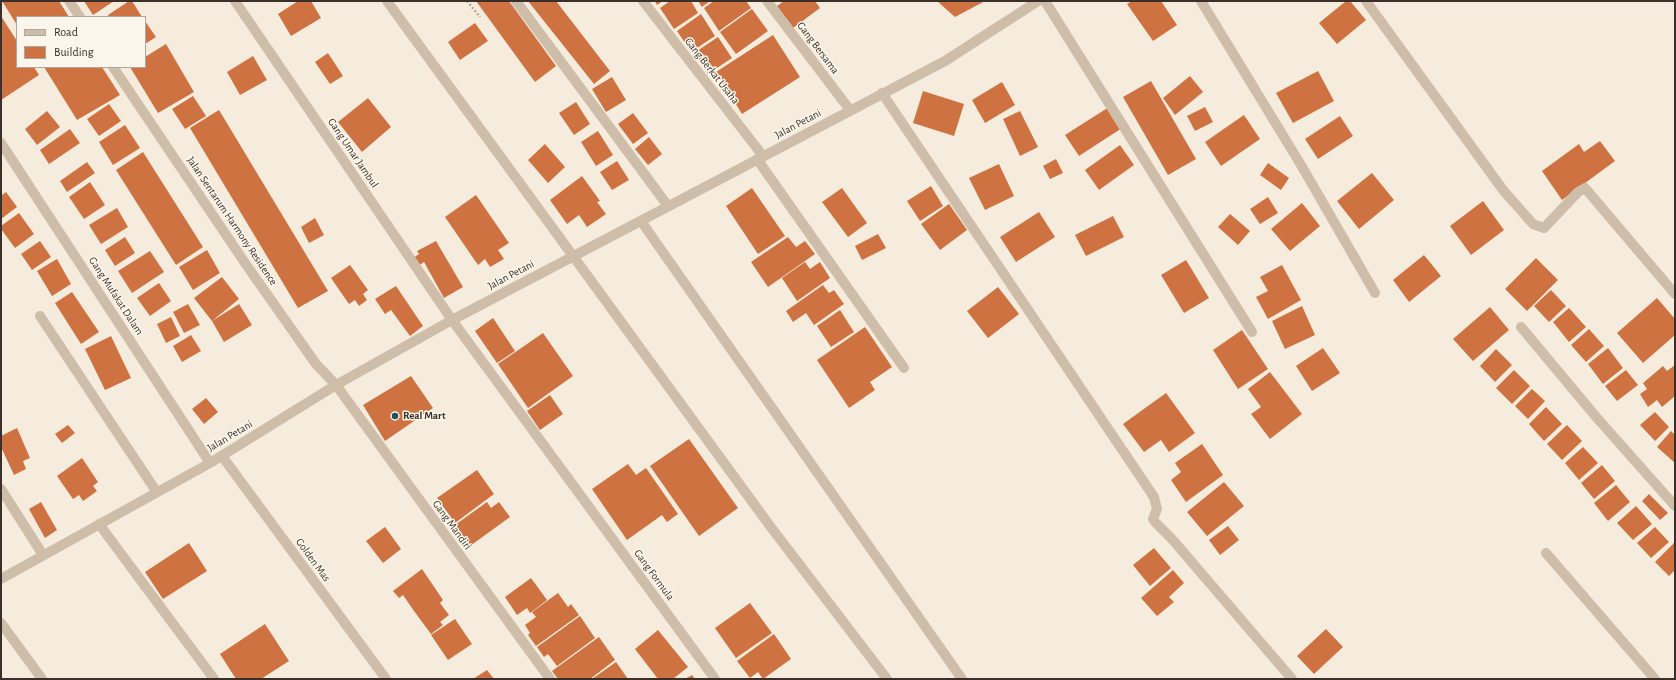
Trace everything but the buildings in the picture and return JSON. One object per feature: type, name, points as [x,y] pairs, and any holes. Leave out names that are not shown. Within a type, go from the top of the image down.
[{"type":"street","points":[[69,1],[79,16]]},
{"type":"street","name":"Gang Umar Jambul","points":[[235,1],[452,320],[574,486]]},
{"type":"street","points":[[387,1],[770,526],[887,679]]},
{"type":"street","points":[[516,1],[668,206]]},
{"type":"street","name":"Gang Berkat Usaha","points":[[643,1],[760,157],[904,368]]},
{"type":"street","name":"Gang Bersama","points":[[767,1],[850,110]]},
{"type":"street","name":"Jalan Petani","points":[[1,579],[156,491],[222,456],[336,385],[452,320],[945,61],[1038,1]]},
{"type":"street","points":[[1045,1],[1252,332]]},
{"type":"street","points":[[1201,1],[1301,165],[1375,293]]},
{"type":"street","points":[[1366,1],[1503,190],[1533,224],[1544,228],[1578,192],[1585,188],[1675,294]]},
{"type":"street","name":"Jalan Sentarum Harmony Residence","points":[[115,68],[245,263],[316,364],[336,385]]},
{"type":"street","points":[[882,93],[1154,497],[1157,509],[1153,519],[1154,522],[1172,539],[1292,679]]},
{"type":"street","name":"Gang Mufakat Dalam","points":[[1,143],[210,462]]},
{"type":"street","points":[[640,221],[962,679]]},
{"type":"street","points":[[40,316],[156,491]]},
{"type":"street","points":[[1520,327],[1602,424],[1675,506]]},
{"type":"street","name":"Gang Mandiri","points":[[336,385],[550,679]]},
{"type":"street","name":"Golden Mas","points":[[222,456],[386,679]]},
{"type":"street","name":"Gang Formula","points":[[574,486],[715,679]]},
{"type":"street","points":[[1,488],[43,555]]},
{"type":"street","points":[[99,524],[214,679]]},
{"type":"street","points":[[1546,553],[1654,679]]},
{"type":"street","points":[[1,623],[42,679]]},
{"type":"path","points":[[467,1],[480,17]]},
{"type":"place","name":"Real Mart","points":[[395,416]]}]
